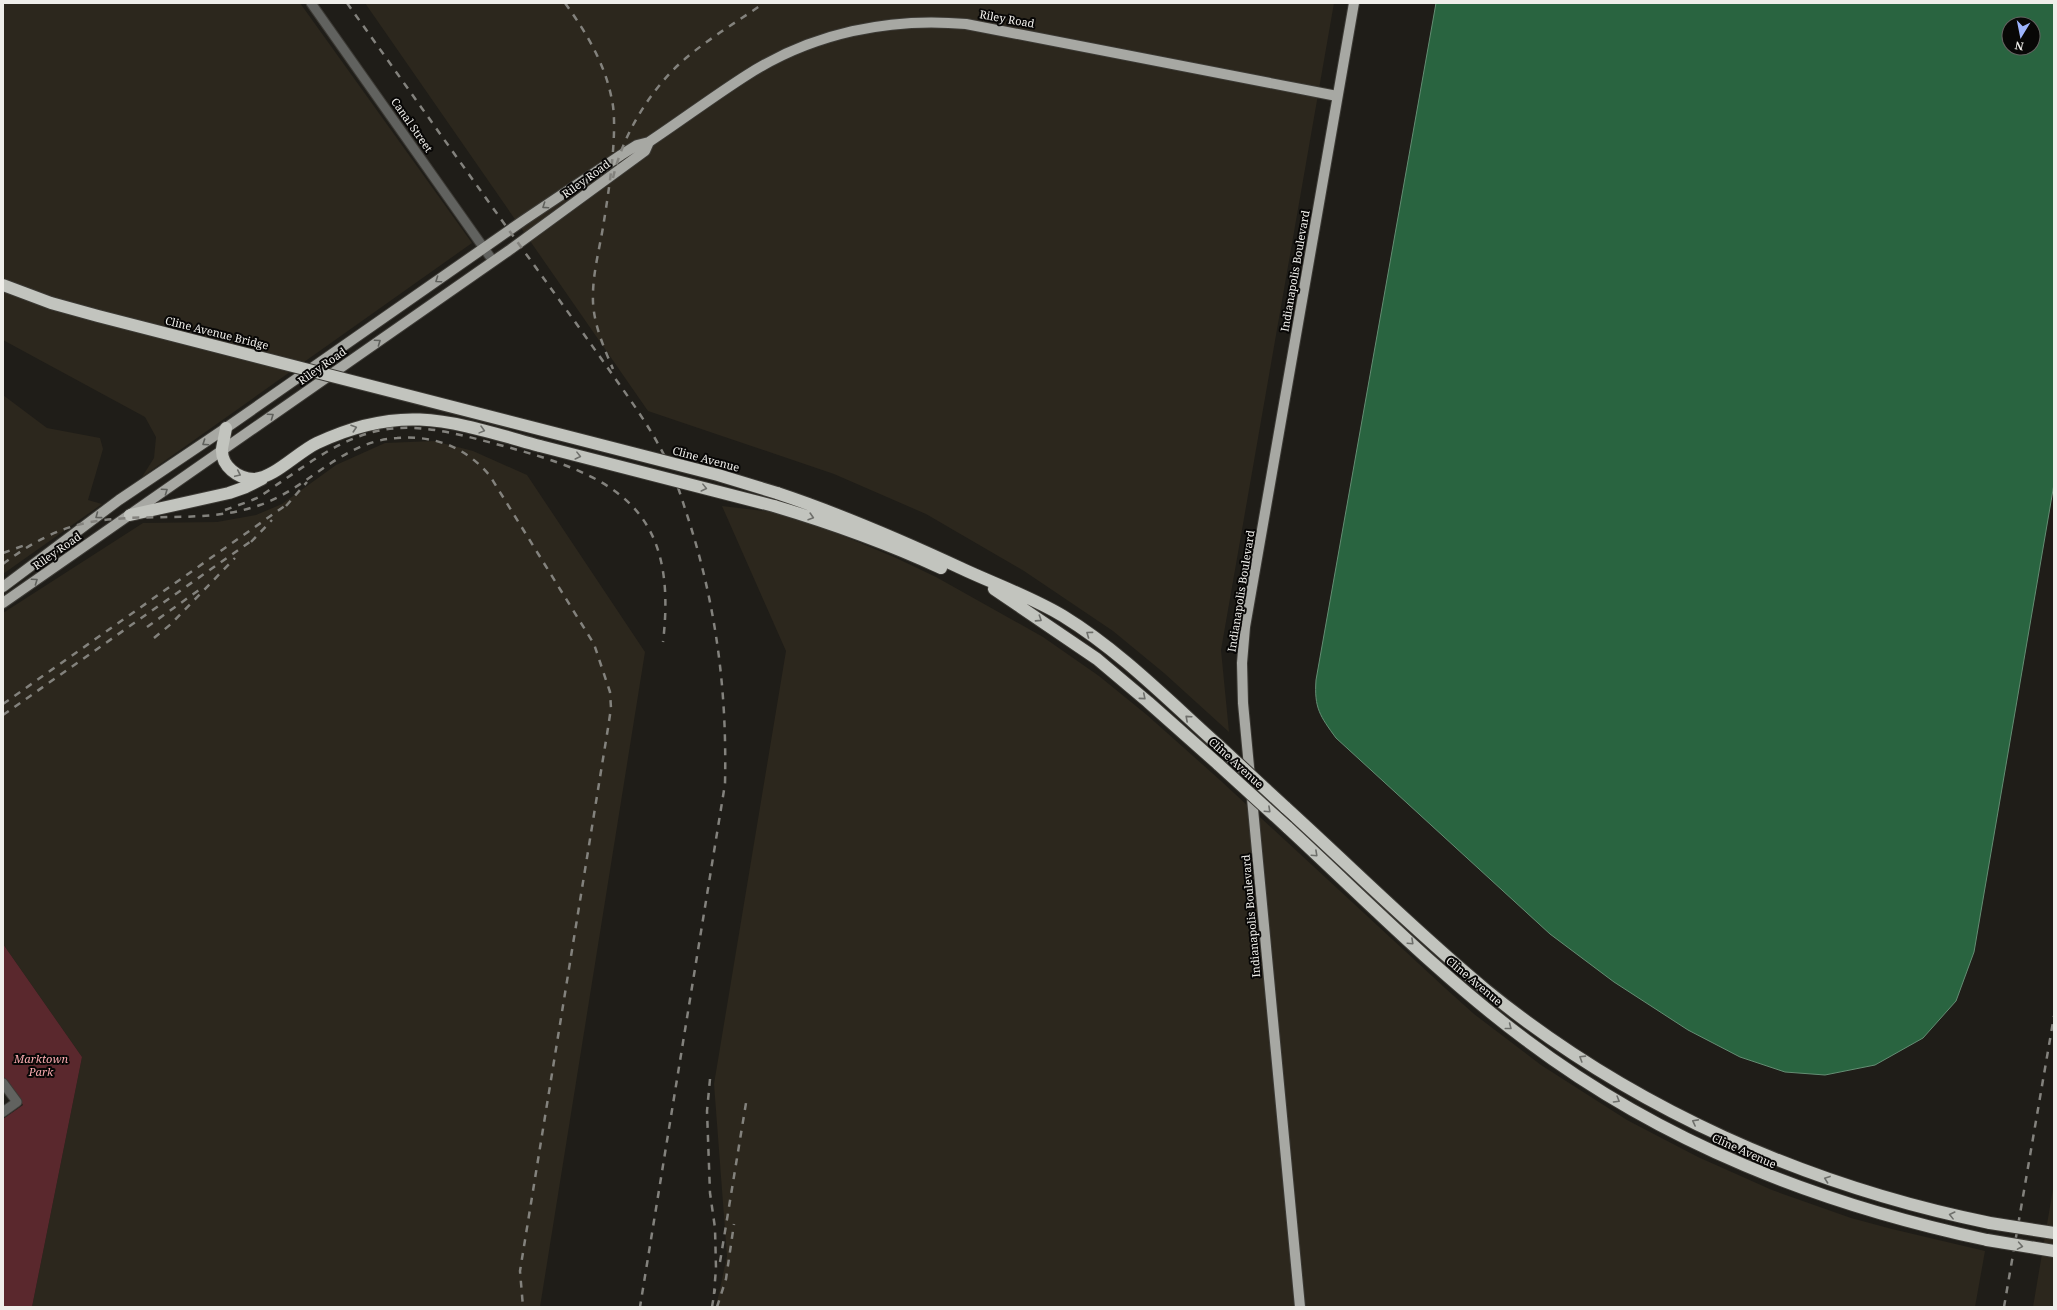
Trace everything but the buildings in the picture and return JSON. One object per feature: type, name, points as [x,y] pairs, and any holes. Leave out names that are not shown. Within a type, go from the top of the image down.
[{"type":"highway","name":"Cline Avenue Bridge","points":[[3,285],[51,303],[98,316],[427,401]]},
{"type":"highway","name":"Cline Avenue","points":[[427,401],[711,473],[777,492],[858,522],[968,572],[1024,595],[1064,616],[1121,658],[1487,990],[1555,1040],[1635,1090],[1708,1130],[1802,1170],[1902,1202],[1990,1223],[2054,1233]]},
{"type":"highway","points":[[130,514],[229,493],[250,486],[309,447],[335,435],[368,424],[392,420],[420,419],[448,422],[774,506],[821,520],[910,553],[1006,597]]},
{"type":"highway","points":[[226,428],[222,450],[225,461],[234,473],[254,479],[266,476]]},
{"type":"highway","name":"Cline Avenue","points":[[968,572],[1097,660],[1148,702],[1219,765],[1434,964],[1493,1014],[1552,1059],[1619,1102],[1700,1145],[1787,1184],[1884,1216],[1987,1240],[2054,1251]]},
{"type":"main road","name":"Indianapolis Boulevard","points":[[1300,1307],[1244,718],[1242,663],[1245,627],[1354,3]]},
{"type":"main road","name":"Riley Road","points":[[3,588],[120,500],[630,149],[637,145],[649,142],[747,75],[791,52],[819,40],[855,30],[910,22],[948,23],[984,27],[1337,96]]},
{"type":"main road","name":"Riley Road","points":[[3,603],[493,261],[645,151],[649,142]]},
{"type":"street","name":"Canal Street","points":[[311,3],[493,261]]},
{"type":"street","points":[[3,1083],[17,1102],[3,1112]]},
{"type":"shaded area","points":[[3,3],[300,3],[472,243],[142,477],[154,458],[156,437],[145,417],[3,340]]},
{"type":"shaded area","points":[[365,3],[1334,3],[1221,650],[1229,732],[1164,673],[1113,631],[1024,571],[926,514],[834,474],[648,411]]},
{"type":"shaded area","points":[[1436,3],[2054,3],[2054,484],[1974,952],[1956,1001],[1923,1038],[1875,1065],[1825,1075],[1785,1072],[1740,1057],[1688,1030],[1614,982],[1550,934],[1336,738],[1319,711],[1316,680]]},
{"type":"shaded area","points":[[3,395],[47,428],[100,438],[103,449],[88,500],[102,504],[3,574]]},
{"type":"shaded area","points":[[434,441],[473,451],[527,475],[645,652],[540,1307],[32,1307],[82,1057],[3,944],[3,613],[143,523],[217,522],[256,515],[282,504],[336,465],[385,443]]},
{"type":"shaded area","points":[[722,506],[772,512],[829,530],[894,557],[936,577],[1043,637],[1099,676],[1147,715],[1221,781],[1474,1014],[1541,1065],[1627,1120],[1698,1157],[1772,1190],[1851,1218],[1985,1251],[1975,1307],[716,1307],[727,1256],[714,1084],[786,651]]},
{"type":"shaded area","points":[[2054,1183],[2054,1307],[2033,1307]]},
{"type":"green space","name":"Marktown Park","points":[[3,944],[82,1057],[32,1307],[3,1307],[3,1119],[23,1105],[3,1076]]},
{"type":"railway","points":[[347,3],[595,349],[648,427],[667,461],[677,484],[690,524],[707,589],[722,685],[725,784],[640,1307]]},
{"type":"railway","points":[[565,3],[589,39],[606,78],[613,106],[614,133],[612,164],[593,292],[597,328],[613,369]]},
{"type":"railway","points":[[613,178],[622,148],[636,120],[644,106],[663,81],[673,70],[694,52],[764,3]]},
{"type":"railway","points":[[225,510],[259,497],[328,451],[352,439],[377,431],[407,428],[437,430],[467,436],[538,456],[574,469],[605,484],[630,504],[648,528],[660,558],[665,596],[663,642]]},
{"type":"railway","points":[[3,564],[22,550],[53,534],[64,529],[86,523],[130,518],[217,515],[260,505],[294,488],[342,456],[359,447],[377,441],[397,438],[436,441],[460,450],[471,457],[490,476],[594,644],[610,692],[611,708],[520,1271],[523,1307]]},
{"type":"railway","points":[[286,506],[307,482]]},
{"type":"railway","points":[[3,704],[289,503]]},
{"type":"railway","points":[[251,542],[272,520]]},
{"type":"railway","points":[[3,715],[254,539]]},
{"type":"railway","points":[[3,553],[25,545]]},
{"type":"railway","points":[[154,638],[171,624],[235,558]]},
{"type":"railway","points":[[147,627],[199,590]]},
{"type":"railway","points":[[2004,1307],[2054,1016]]},
{"type":"railway","points":[[710,1079],[707,1111],[710,1193],[715,1228],[716,1268],[714,1294]]},
{"type":"railway","points":[[720,1262],[746,1103]]},
{"type":"railway","points":[[717,1307],[726,1279],[734,1224]]},
{"type":"railway","points":[[712,1307],[715,1289]]}]
